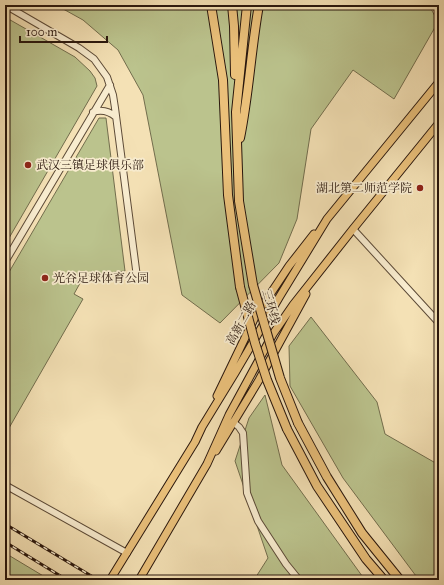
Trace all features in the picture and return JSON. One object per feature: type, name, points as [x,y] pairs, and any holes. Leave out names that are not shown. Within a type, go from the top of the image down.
[{"type":"highway","name":"三环线","points":[[211,5],[222,80],[228,195],[240,287],[255,343],[267,380],[287,429],[317,486],[366,559],[384,580]]},
{"type":"highway","points":[[232,5],[234,26],[236,112]]},
{"type":"highway","name":"三环线","points":[[248,5],[236,112],[239,201],[253,285],[280,378],[298,423],[327,477],[362,533],[400,580]]},
{"type":"highway","points":[[237,153],[243,122],[252,47],[259,5]]},
{"type":"main road","name":"高新二路","points":[[110,580],[195,442],[255,317],[300,251],[439,82]]},
{"type":"main road","points":[[207,464],[229,415],[273,334],[293,305],[439,123]]},
{"type":"main road","name":"高新二路","points":[[202,427],[327,219]]},
{"type":"main road","points":[[139,580],[207,464],[223,441],[259,380],[313,280]]},
{"type":"street","points":[[5,5],[88,53],[101,68],[110,85],[116,116],[137,277]]},
{"type":"street","points":[[5,262],[110,85]]},
{"type":"street","points":[[93,112],[107,111],[116,116]]},
{"type":"street","points":[[353,229],[439,323]]},
{"type":"street","points":[[233,422],[243,433],[247,493],[258,521],[286,564],[299,580]]},
{"type":"street","points":[[5,485],[127,553]]},
{"type":"green space","points":[[56,5],[429,5],[438,22],[394,99],[353,70],[311,129],[297,219],[279,263],[220,323],[182,295],[143,95],[118,50],[83,20]]},
{"type":"green space","name":"武汉三镇足球俱乐部","points":[[5,17],[75,57],[90,71],[95,78],[97,86],[5,245]]},
{"type":"green space","name":"光谷足球体育公园","points":[[99,118],[106,118],[125,271],[84,276],[74,294],[83,299],[5,435],[5,279]]},
{"type":"green space","points":[[311,317],[377,402],[385,434],[439,465],[439,580],[419,580],[343,478],[290,386],[289,346]]},
{"type":"green space","points":[[265,395],[282,465],[365,580],[254,580],[268,558],[235,461],[249,418]]},
{"type":"green space","points":[[5,553],[50,580],[5,580]]},
{"type":"railway","points":[[5,524],[98,580]]},
{"type":"railway","points":[[5,542],[67,580]]},
{"type":"place","name":"武汉三镇足球俱乐部","points":[[28,165]]},
{"type":"place","name":"湖北第二师范学院","points":[[420,188]]},
{"type":"place","name":"光谷足球体育公园","points":[[45,278]]}]
